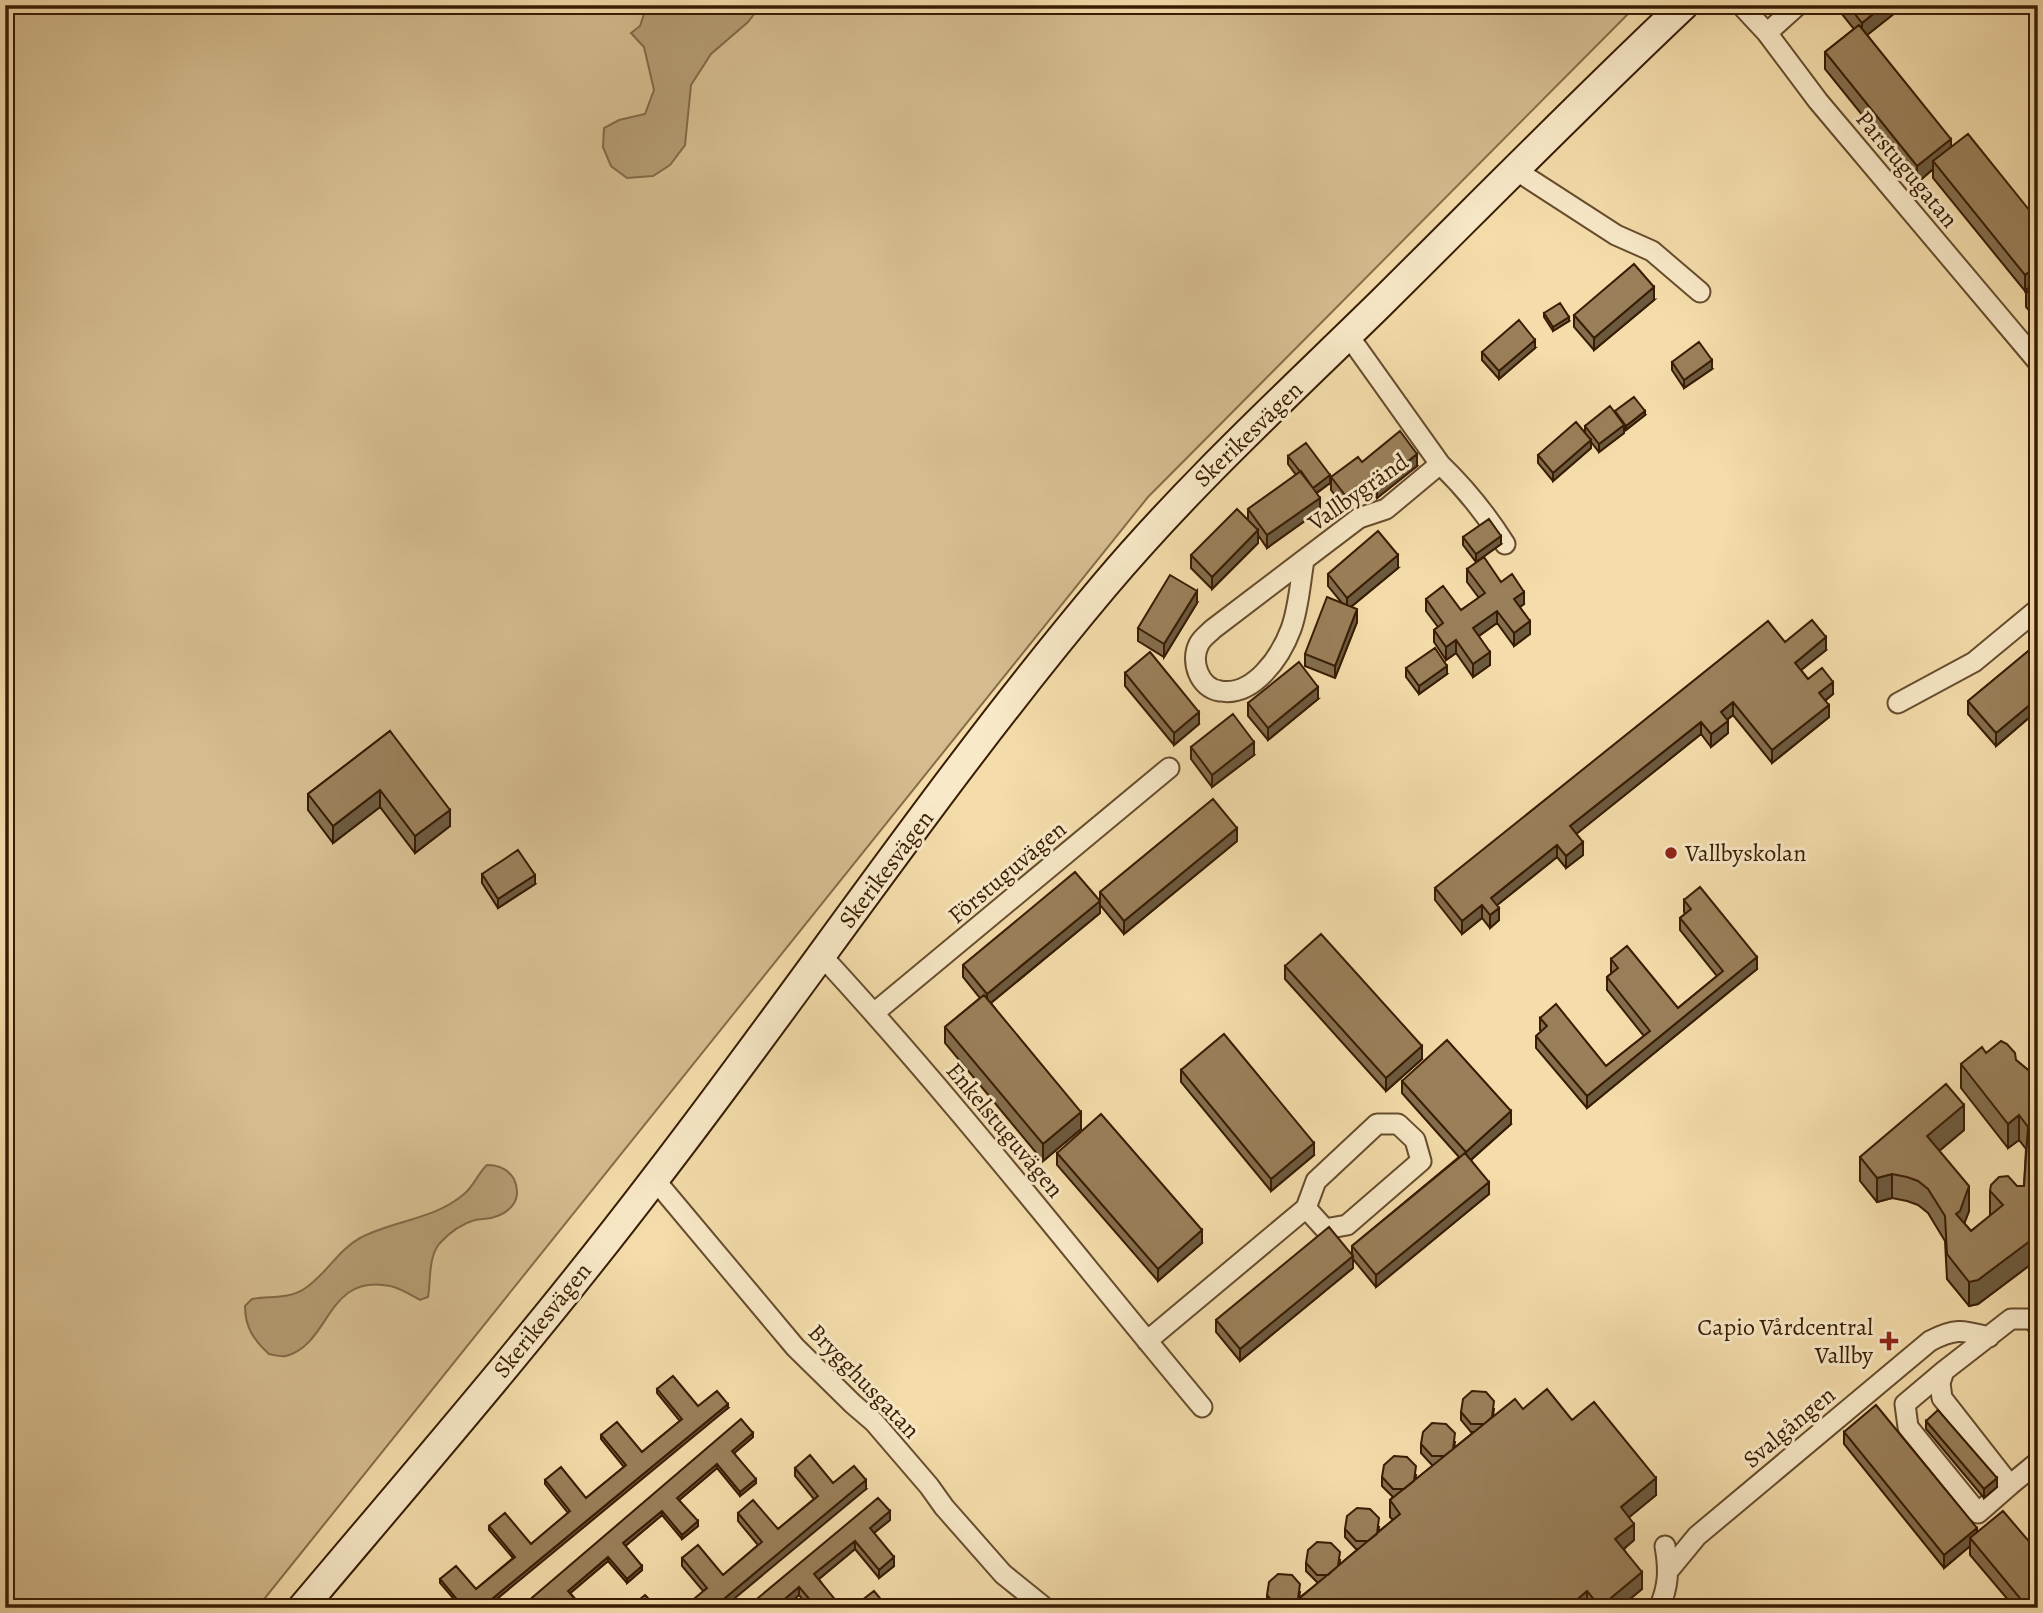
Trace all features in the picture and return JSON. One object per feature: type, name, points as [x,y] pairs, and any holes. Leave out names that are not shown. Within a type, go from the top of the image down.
[{"type":"street","name":"Skerikesvägen","points":[[302,1608],[580,1275],[655,1180],[980,742],[1105,586],[1174,506],[1582,101],[1684,5]]},
{"type":"street","name":"Parstugugatan","points":[[1741,5],[1767,33],[1818,101],[2038,362]]},
{"type":"street","points":[[1767,33],[1798,5]]},
{"type":"street","points":[[1514,169],[1616,235],[1652,250],[1700,292]]},
{"type":"street","name":"Vallbygränd","points":[[1348,335],[1440,464],[1491,522],[1505,544]]},
{"type":"street","name":"Vallbygränd","points":[[1304,560],[1291,629],[1272,665],[1250,685],[1234,691],[1219,692],[1206,684],[1198,673],[1196,663],[1200,642],[1304,560],[1359,518],[1386,509],[1440,464]]},
{"type":"street","points":[[1898,703],[1974,662],[2038,609]]},
{"type":"street","name":"Förstuguvägen","points":[[874,1013],[1169,768]]},
{"type":"street","name":"Enkelstuguvägen","points":[[821,955],[874,1013],[1202,1407]]},
{"type":"street","points":[[1147,1340],[1307,1208],[1316,1181],[1377,1124],[1398,1124],[1415,1140],[1422,1161],[1346,1225],[1325,1228],[1307,1208]]},
{"type":"street","name":"Brygghusgatan","points":[[655,1180],[795,1347],[874,1422],[1003,1574],[1045,1608]]},
{"type":"street","points":[[2038,1326],[2032,1320],[2011,1320],[1905,1404],[1908,1427],[1978,1513],[2038,1462]]},
{"type":"street","name":"Svalgången","points":[[1669,1570],[1697,1536],[1930,1341],[1949,1331],[1963,1330],[1989,1337]]},
{"type":"street","points":[[1944,1371],[1940,1383],[1942,1398],[2010,1485]]},
{"type":"street","name":"Svalgången","points":[[1659,1608],[1666,1592],[1669,1570],[1665,1546]]},
{"type":"shaded area","points":[[5,5],[1637,5],[1148,497],[257,1608],[5,1608]]},
{"type":"shaded area","points":[[647,5],[761,5],[748,22],[711,54],[691,85],[685,145],[670,165],[653,176],[627,178],[611,166],[603,147],[604,128],[619,120],[645,114],[654,90],[644,47],[631,33],[640,26]]},
{"type":"shaded area","points":[[487,1165],[502,1168],[512,1176],[516,1186],[516,1199],[504,1213],[464,1224],[439,1244],[431,1263],[428,1297],[420,1300],[394,1287],[369,1285],[353,1290],[341,1299],[312,1338],[301,1349],[286,1356],[269,1354],[255,1338],[245,1314],[245,1306],[252,1299],[285,1296],[304,1289],[360,1238],[427,1215],[452,1203],[467,1191]]},
{"type":"building","points":[[1848,5],[1884,5],[1862,23]]},
{"type":"building","points":[[1859,25],[1951,139],[1917,166],[1825,52]]},
{"type":"building","points":[[1968,134],[2038,221],[2038,265],[2025,275],[1933,161]]},
{"type":"building","points":[[1634,264],[1654,287],[1594,338],[1574,315]]},
{"type":"building","points":[[2038,281],[2038,304],[2026,290]]},
{"type":"building","points":[[1560,303],[1569,317],[1553,327],[1544,313]]},
{"type":"building","points":[[1519,320],[1535,340],[1499,371],[1482,352]]},
{"type":"building","points":[[1699,342],[1712,360],[1684,380],[1672,362]]},
{"type":"building","points":[[1634,397],[1645,411],[1626,426],[1615,411]]},
{"type":"building","points":[[1610,406],[1624,425],[1599,444],[1585,426]]},
{"type":"building","points":[[1576,422],[1591,440],[1553,473],[1538,455]]},
{"type":"building","points":[[1400,431],[1417,454],[1377,486],[1370,477],[1345,495],[1331,477],[1358,457],[1362,462]]},
{"type":"building","points":[[1306,443],[1330,475],[1313,488],[1288,456]]},
{"type":"building","points":[[1301,471],[1320,498],[1267,535],[1248,509]]},
{"type":"building","points":[[1237,509],[1258,530],[1212,577],[1191,555]]},
{"type":"building","points":[[1489,519],[1501,536],[1476,554],[1463,537]]},
{"type":"building","points":[[1378,531],[1398,555],[1347,598],[1328,574]]},
{"type":"building","points":[[1484,557],[1501,582],[1512,574],[1524,592],[1514,599],[1530,621],[1514,633],[1497,611],[1473,628],[1490,652],[1473,664],[1456,640],[1446,647],[1434,630],[1443,623],[1426,599],[1443,586],[1461,610],[1485,593],[1467,569]]},
{"type":"building","points":[[1170,575],[1197,591],[1164,644],[1138,628]]},
{"type":"building","points":[[1327,597],[1357,609],[1335,666],[1305,654]]},
{"type":"building","points":[[1812,620],[1826,637],[1795,663],[1808,679],[1822,668],[1833,682],[1819,693],[1829,705],[1772,750],[1733,702],[1721,712],[1728,721],[1711,734],[1701,722],[1570,826],[1583,842],[1566,856],[1557,845],[1491,898],[1499,908],[1490,915],[1482,905],[1462,921],[1435,888],[1768,621],[1785,642]]},
{"type":"building","points":[[2038,643],[2038,698],[1996,733],[1968,701]]},
{"type":"building","points":[[1435,648],[1447,666],[1419,686],[1406,668]]},
{"type":"building","points":[[1150,652],[1199,712],[1174,733],[1125,673]]},
{"type":"building","points":[[1299,662],[1318,687],[1268,728],[1248,703]]},
{"type":"building","points":[[1233,714],[1254,742],[1212,775],[1191,747]]},
{"type":"building","points":[[390,731],[450,810],[415,836],[380,790],[333,826],[308,794]]},
{"type":"building","points":[[1213,799],[1237,828],[1124,921],[1100,892]]},
{"type":"building","points":[[518,850],[535,875],[498,899],[482,874]]},
{"type":"building","points":[[1075,872],[1100,901],[987,994],[963,965]]},
{"type":"building","points":[[1700,887],[1757,957],[1587,1096],[1536,1036],[1547,1026],[1540,1018],[1556,1004],[1606,1066],[1650,1031],[1607,977],[1618,968],[1611,959],[1627,946],[1678,1008],[1723,971],[1680,918],[1691,909],[1684,900]]},
{"type":"building","points":[[1321,934],[1422,1046],[1386,1078],[1285,966]]},
{"type":"building","points":[[984,995],[1081,1112],[1043,1144],[945,1027]]},
{"type":"building","points":[[1224,1034],[1314,1143],[1271,1179],[1181,1070]]},
{"type":"building","points":[[1447,1040],[1511,1111],[1466,1152],[1402,1081]]},
{"type":"building","points":[[2001,1041],[2015,1053],[2016,1060],[2033,1074],[2038,1072],[2038,1235],[1978,1280],[1969,1282],[1947,1254],[1945,1216],[1928,1189],[1907,1177],[1892,1174],[1877,1178],[1860,1157],[1946,1084],[1964,1105],[1927,1136],[1969,1186],[1960,1211],[1956,1214],[1971,1231],[2003,1205],[1990,1191],[1991,1185],[1999,1177],[2008,1176],[2017,1186],[2024,1186],[2028,1127],[2019,1115],[2008,1124],[1961,1064],[1982,1047],[1986,1053]]},
{"type":"building","points":[[1101,1114],[1202,1230],[1158,1269],[1057,1153]]},
{"type":"building","points":[[1465,1153],[1489,1182],[1376,1275],[1352,1246]]},
{"type":"building","points":[[1329,1227],[1353,1256],[1240,1349],[1216,1320]]},
{"type":"building","points":[[673,1376],[698,1406],[717,1391],[728,1404],[481,1608],[453,1608],[460,1603],[440,1579],[456,1566],[476,1589],[515,1557],[489,1526],[505,1513],[531,1544],[570,1511],[545,1480],[561,1467],[586,1498],[626,1465],[601,1435],[617,1422],[642,1452],[682,1419],[657,1389]]},
{"type":"building","points":[[1547,1389],[1572,1420],[1594,1402],[1656,1478],[1621,1507],[1634,1524],[1615,1539],[1642,1572],[1600,1607],[1587,1591],[1572,1604],[1575,1608],[1288,1608],[1400,1514],[1390,1500],[1515,1399],[1523,1409]]},
{"type":"building","points":[[1472,1391],[1486,1392],[1494,1401],[1492,1417],[1484,1424],[1471,1424],[1461,1412],[1463,1399]]},
{"type":"building","points":[[1876,1405],[1977,1528],[1944,1555],[1844,1432]]},
{"type":"building","points":[[1938,1410],[1997,1478],[1984,1489],[1926,1421]]},
{"type":"building","points":[[741,1419],[753,1433],[732,1451],[756,1479],[740,1492],[717,1464],[677,1498],[698,1521],[682,1535],[662,1511],[623,1543],[642,1566],[627,1579],[608,1557],[568,1591],[583,1608],[556,1608],[553,1604],[548,1608],[520,1608]]},
{"type":"building","points":[[1432,1423],[1446,1424],[1455,1433],[1453,1449],[1444,1456],[1432,1456],[1421,1444],[1423,1432]]},
{"type":"building","points":[[810,1455],[833,1483],[854,1466],[866,1480],[713,1608],[683,1608],[707,1588],[682,1558],[698,1545],[723,1575],[762,1542],[738,1513],[753,1500],[778,1529],[818,1496],[795,1468]]},
{"type":"building","points":[[1394,1456],[1407,1457],[1416,1466],[1414,1481],[1404,1489],[1393,1489],[1382,1477],[1384,1465]]},
{"type":"building","points":[[878,1498],[890,1511],[870,1528],[894,1557],[879,1570],[855,1541],[814,1574],[838,1603],[832,1608],[817,1608],[799,1587],[774,1608],[746,1608]]},
{"type":"building","points":[[1357,1508],[1370,1509],[1379,1518],[1377,1534],[1368,1541],[1356,1541],[1345,1529],[1347,1516]]},
{"type":"building","points":[[2003,1511],[2038,1552],[2038,1608],[2028,1608],[1970,1538]]},
{"type":"building","points":[[1317,1542],[1331,1543],[1340,1552],[1338,1566],[1328,1575],[1317,1575],[1306,1563],[1308,1550]]},
{"type":"building","points":[[1278,1574],[1292,1575],[1300,1584],[1298,1599],[1290,1606],[1277,1607],[1267,1595],[1269,1582]]},
{"type":"building","points":[[874,1591],[888,1608],[860,1608],[857,1604]]},
{"type":"building","points":[[645,1595],[657,1608],[630,1607]]},
{"type":"place","name":"Vallbyskolan","points":[[1671,853]]},
{"type":"place","name":"Capio Vårdcentral Vallby","points":[[1889,1341]]}]
